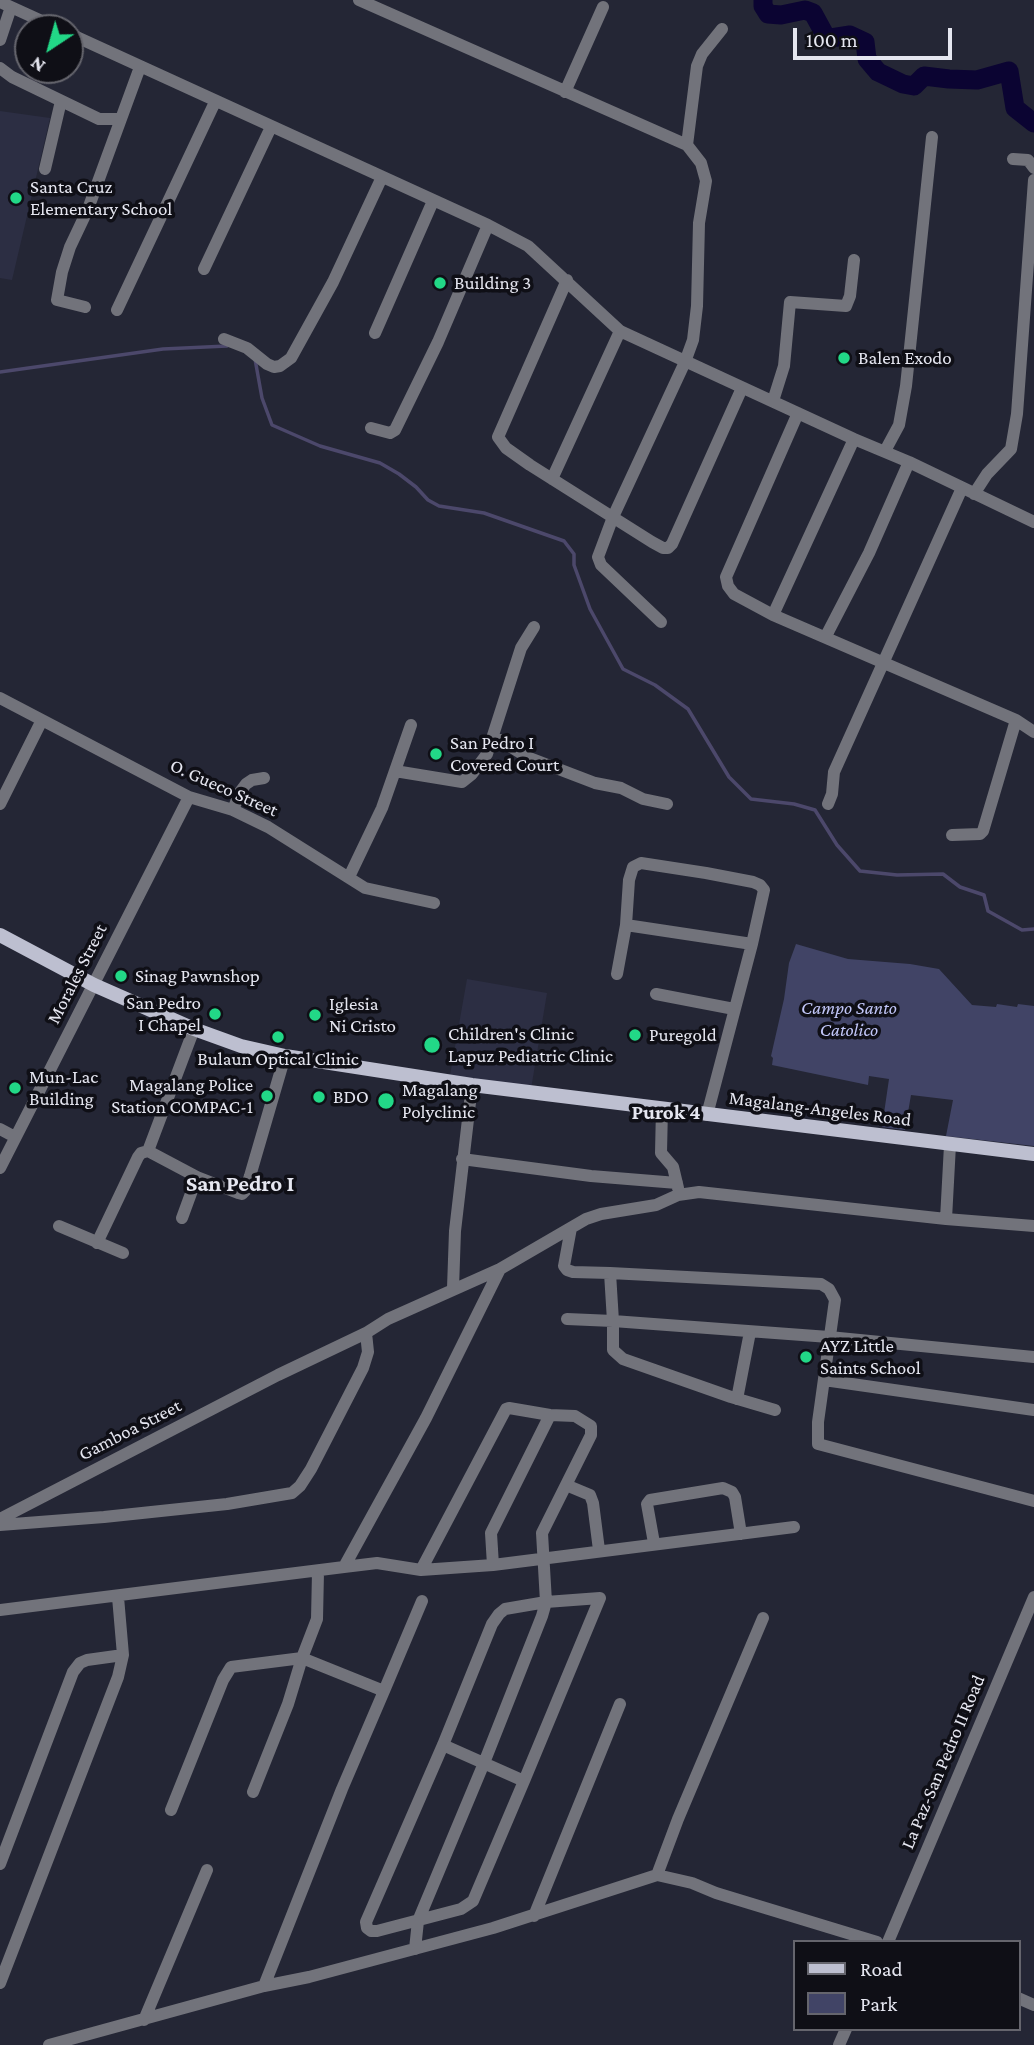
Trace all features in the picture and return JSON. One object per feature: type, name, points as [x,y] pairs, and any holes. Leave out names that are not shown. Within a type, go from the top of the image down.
[{"type":"main road","name":"Magalang-Angeles Road","points":[[0,935],[94,985],[194,1029],[285,1056],[472,1086],[1034,1154]]},
{"type":"street","points":[[359,0],[687,145],[701,163],[706,181],[699,223],[695,329],[685,362],[613,517],[598,557],[601,565],[661,622]]},
{"type":"street","points":[[0,40],[5,5],[25,14]]},
{"type":"street","points":[[565,92],[603,7]]},
{"type":"street","points":[[687,145],[697,66],[722,29]]},
{"type":"street","points":[[84,41],[488,225],[528,246],[620,331],[909,462],[1034,522]]},
{"type":"street","points":[[85,307],[59,302],[59,283],[66,257],[88,209],[141,67]]},
{"type":"street","points":[[0,68],[12,77],[99,119],[120,119]]},
{"type":"street","points":[[45,169],[61,101]]},
{"type":"street","points":[[117,310],[215,102]]},
{"type":"street","points":[[204,269],[271,127]]},
{"type":"street","points":[[885,451],[900,425],[905,396],[932,137]]},
{"type":"street","points":[[1013,159],[1028,160],[1034,168]]},
{"type":"street","points":[[224,339],[247,348],[274,367],[291,358],[333,282],[383,177]]},
{"type":"street","points":[[974,494],[987,474],[1011,449],[1018,401],[1034,180]]},
{"type":"street","points":[[374,333],[433,201]]},
{"type":"street","points":[[371,428],[390,433],[395,430],[438,342],[488,225]]},
{"type":"street","points":[[773,401],[784,366],[790,302],[846,306],[850,296],[854,260]]},
{"type":"street","points":[[566,280],[498,437],[506,448],[652,542],[668,548],[743,388]]},
{"type":"street","points":[[552,479],[620,331]]},
{"type":"street","points":[[798,413],[726,577],[728,586],[734,594],[773,615],[1016,720],[1034,732]]},
{"type":"street","points":[[773,615],[854,439]]},
{"type":"street","points":[[826,636],[869,553],[909,462]]},
{"type":"street","points":[[828,804],[834,772],[962,488]]},
{"type":"street","points":[[395,771],[462,782],[481,764],[493,739],[521,648],[534,627]]},
{"type":"street","name":"O. Gueco Street","points":[[0,698],[189,797],[233,810],[276,832],[365,888],[434,903]]},
{"type":"street","points":[[0,804],[42,720]]},
{"type":"street","points":[[952,835],[980,834],[983,831],[1016,720]]},
{"type":"street","points":[[349,877],[382,808],[411,725]]},
{"type":"street","points":[[493,739],[500,740],[527,757],[595,783],[621,788],[643,799],[667,804]]},
{"type":"street","points":[[233,810],[246,784],[264,778]]},
{"type":"street","name":"Morales Street","points":[[0,1168],[189,797]]},
{"type":"street","points":[[617,974],[626,925],[630,873],[636,865],[648,864],[745,880],[760,885],[764,890],[707,1115]]},
{"type":"street","points":[[626,925],[752,944]]},
{"type":"street","points":[[656,995],[734,1009]]},
{"type":"street","points":[[148,1151],[194,1029]]},
{"type":"street","points":[[97,1242],[141,1153],[148,1151],[197,1177],[242,1194],[285,1056]]},
{"type":"street","points":[[453,1288],[455,1231],[472,1086]]},
{"type":"street","points":[[662,1108],[661,1153],[673,1167],[678,1189]]},
{"type":"street","points":[[0,1129],[15,1137]]},
{"type":"street","points":[[946,1219],[950,1145]]},
{"type":"street","points":[[462,1159],[699,1192],[1034,1226]]},
{"type":"street","points":[[182,1217],[197,1177]]},
{"type":"street","name":"Gamboa Street","points":[[0,1520],[278,1375],[366,1333],[388,1319],[500,1269],[586,1219],[656,1205],[678,1189]]},
{"type":"street","points":[[60,1226],[123,1253]]},
{"type":"street","points":[[571,1228],[564,1262],[565,1269],[573,1272],[821,1284],[829,1289],[835,1300],[818,1444],[1034,1501]]},
{"type":"street","points":[[344,1567],[425,1418],[500,1269]]},
{"type":"street","points":[[610,1273],[613,1350],[623,1359],[775,1410]]},
{"type":"street","points":[[567,1319],[829,1337],[1034,1357]]},
{"type":"street","points":[[737,1399],[750,1332]]},
{"type":"street","points":[[0,1525],[227,1504],[292,1493],[311,1469],[363,1368],[368,1352],[366,1333]]},
{"type":"street","points":[[824,1380],[1034,1410]]},
{"type":"street","points":[[415,1949],[418,1921],[484,1763],[546,1602],[542,1533],[593,1430],[591,1426],[575,1416],[509,1408],[503,1413],[421,1570]]},
{"type":"street","points":[[493,1565],[491,1533],[550,1415]]},
{"type":"street","points":[[566,1485],[590,1495],[600,1550]]},
{"type":"street","points":[[654,1543],[648,1504],[650,1500],[723,1488],[732,1492],[735,1497],[741,1534]]},
{"type":"street","points":[[0,1611],[377,1563],[421,1570],[493,1565],[794,1527]]},
{"type":"street","points":[[253,1791],[288,1704],[317,1619],[318,1572]]},
{"type":"street","points":[[0,1983],[118,1676],[123,1655],[118,1597]]},
{"type":"street","name":"La Paz-San Pedro II Road","points":[[889,1940],[1034,1597]]},
{"type":"street","points":[[600,1598],[473,1900],[461,1909],[418,1921],[377,1931],[367,1928],[366,1922],[443,1745],[492,1624],[499,1614],[505,1609],[546,1602],[600,1598]]},
{"type":"street","points":[[264,1986],[342,1789],[422,1601]]},
{"type":"street","points":[[657,1875],[763,1619]]},
{"type":"street","points":[[0,1864],[73,1672],[80,1663],[123,1655]]},
{"type":"street","points":[[171,1810],[223,1680],[231,1667],[302,1658],[384,1691]]},
{"type":"street","points":[[534,1916],[620,1704]]},
{"type":"street","points":[[443,1745],[524,1781]]},
{"type":"street","points":[[144,2020],[207,1870]]},
{"type":"street","points":[[49,2045],[534,1916],[657,1875],[681,1880],[871,1940]]},
{"type":"shaded area","name":"Santa Cruz Elementary School","points":[[0,111],[50,118],[12,280],[0,278]]},
{"type":"shaded area","points":[[467,979],[547,993],[531,1089],[450,1075]]},
{"type":"green space","name":"Campo Santo Catolico","points":[[796,944],[848,959],[939,969],[972,1005],[1034,1006],[1034,1146],[946,1136],[953,1100],[911,1095],[905,1130],[882,1127],[889,1079],[869,1076],[868,1085],[772,1065],[771,1056],[789,963]]},
{"type":"waterway","points":[[763,0],[768,14],[781,15],[805,10],[813,13],[825,35],[831,38],[850,35],[865,42],[867,59],[878,72],[903,84],[914,86],[924,76],[977,80],[1009,71],[1015,108],[1034,123]]},
{"type":"waterway","points":[[0,372],[163,349],[227,346]]},
{"type":"waterway","points":[[255,359],[262,398],[272,425],[320,446],[380,463],[399,474],[428,500],[439,506],[484,513],[564,541],[574,554],[574,565],[590,609],[623,669],[655,685],[688,709],[729,777],[751,799],[794,804],[815,810],[837,845],[860,871],[897,875],[943,874],[960,887],[984,895],[988,911],[1022,930],[1034,929]]},
{"type":"place","name":"Santa Cruz Elementary School","points":[[16,198]]},
{"type":"place","name":"Building 3","points":[[440,283]]},
{"type":"place","name":"Balen Exodo","points":[[844,358]]},
{"type":"place","name":"San Pedro I Covered Court","points":[[436,754]]},
{"type":"place","name":"Sinag Pawnshop","points":[[121,976]]},
{"type":"place","name":"San Pedro I Chapel","points":[[215,1014]]},
{"type":"place","name":"Iglesia Ni Cristo","points":[[315,1015]]},
{"type":"place","name":"Puregold","points":[[635,1035]]},
{"type":"place","name":"Bulaun Optical Clinic","points":[[278,1037]]},
{"type":"place","name":"Children's Clinic Lapuz Pediatric Clinic","points":[[432,1045]]},
{"type":"place","name":"Mun-Lac Building","points":[[15,1088]]},
{"type":"place","name":"Magalang Police Station COMPAC-1","points":[[267,1096]]},
{"type":"place","name":"BDO","points":[[319,1097]]},
{"type":"place","name":"Magalang Polyclinic","points":[[386,1101]]},
{"type":"place","name":"AYZ Little Saints School","points":[[806,1357]]},
{"type":"district","name":"Purok 4","points":[[666,1113]]},
{"type":"district","name":"San Pedro I","points":[[240,1184]]}]
